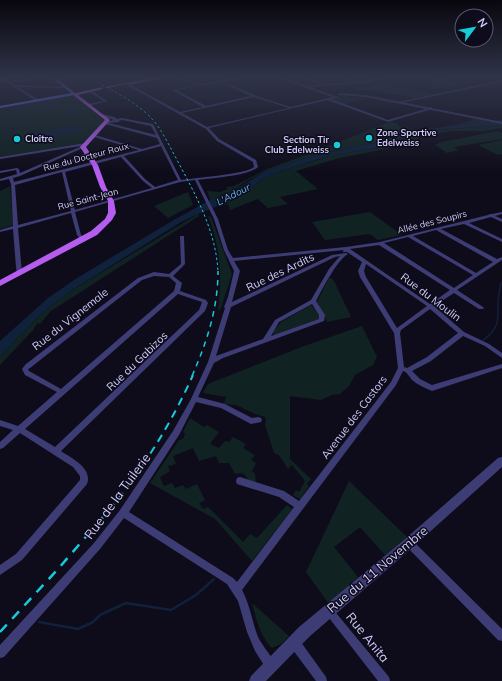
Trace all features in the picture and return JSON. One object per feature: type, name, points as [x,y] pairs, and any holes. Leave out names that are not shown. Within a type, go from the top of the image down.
[{"type":"main road","points":[[0,283],[98,230],[108,220],[112,213],[111,201],[103,187],[94,163],[87,154],[84,146],[108,120],[94,109]]},
{"type":"street","points":[[172,109],[206,128],[288,109]]},
{"type":"street","points":[[179,113],[195,109]]},
{"type":"street","points":[[353,109],[388,121],[428,109]]},
{"type":"street","points":[[435,109],[502,123]]},
{"type":"street","points":[[102,115],[118,121]]},
{"type":"street","points":[[106,123],[122,119],[152,125],[180,181]]},
{"type":"street","points":[[106,123],[158,137]]},
{"type":"street","name":"Rue Saint-Jean","points":[[0,231],[73,212],[180,181],[253,170],[257,164],[255,161],[215,138],[206,128]]},
{"type":"street","points":[[94,136],[144,150]]},
{"type":"street","name":"Rue du Docteur Roux","points":[[13,184],[162,145]]},
{"type":"street","points":[[0,158],[84,146]]},
{"type":"street","points":[[0,181],[19,175],[84,146]]},
{"type":"street","points":[[55,169],[87,154]]},
{"type":"street","points":[[122,156],[144,180],[154,188]]},
{"type":"street","points":[[41,165],[63,171],[73,212],[80,235],[83,239]]},
{"type":"street","points":[[0,172],[17,169],[19,175]]},
{"type":"street","points":[[11,178],[13,184],[18,267],[20,273]]},
{"type":"street","name":"Rue de la Tuilerie","points":[[0,653],[97,546],[123,513],[176,433],[211,362],[231,297],[237,271],[226,250],[213,214],[196,179]]},
{"type":"street","name":"Allée des Soupirs","points":[[348,250],[502,212]]},
{"type":"street","points":[[490,215],[502,221]]},
{"type":"street","points":[[464,222],[502,241]]},
{"type":"street","points":[[437,229],[499,260]]},
{"type":"street","points":[[409,236],[476,275]]},
{"type":"street","points":[[0,446],[177,292],[179,283],[170,276],[183,264],[182,237]]},
{"type":"street","points":[[380,243],[481,308]]},
{"type":"street","points":[[231,260],[341,248],[348,250]]},
{"type":"street","name":"Rue des Ardits","points":[[227,307],[334,256],[342,255],[348,250]]},
{"type":"street","name":"Rue du Moulin","points":[[348,250],[430,306],[462,333],[487,345],[502,356]]},
{"type":"street","points":[[265,340],[277,321],[313,301],[332,269],[344,256],[342,255]]},
{"type":"street","points":[[397,333],[399,329],[430,306],[499,260]]},
{"type":"street","points":[[364,262],[361,271],[363,277],[397,333],[404,369],[410,374],[426,386],[432,388],[502,366]]},
{"type":"street","name":"Rue du Vignemale","points":[[62,392],[26,373],[25,369],[140,279],[154,274],[170,276]]},
{"type":"street","name":"Rue du Gabizos","points":[[56,452],[202,311],[205,303],[204,301],[177,292]]},
{"type":"street","points":[[231,297],[244,300]]},
{"type":"street","points":[[211,362],[221,356],[322,320],[322,315],[313,301]]},
{"type":"street","points":[[404,369],[429,359],[462,333]]},
{"type":"street","name":"Avenue des Castors","points":[[237,589],[404,369]]},
{"type":"street","points":[[194,399],[223,406],[251,421],[258,420]]},
{"type":"street","points":[[0,424],[20,429],[76,465],[84,475],[84,481],[19,557],[0,570]]},
{"type":"street","name":"Rue du 11 Novembre","points":[[256,681],[294,642],[329,611],[501,464]]},
{"type":"street","points":[[240,481],[281,494],[300,506]]},
{"type":"street","points":[[123,513],[230,581],[237,589],[245,605],[250,627],[260,652],[271,666]]},
{"type":"street","points":[[409,543],[502,636]]},
{"type":"street","name":"Rue Anita","points":[[329,611],[385,681]]},
{"type":"street","points":[[294,642],[322,681]]},
{"type":"green space","points":[[0,109],[90,109],[105,121],[86,141],[78,144],[0,157]]},
{"type":"green space","points":[[473,118],[490,122],[447,126],[468,122]]},
{"type":"green space","points":[[391,122],[405,128],[422,129],[441,127],[407,133],[375,143],[311,156],[266,171],[245,182],[233,191],[210,200],[207,191],[220,192],[228,189],[226,187],[234,186],[267,169],[384,124]]},
{"type":"green space","points":[[502,125],[502,128],[483,131],[452,131],[421,136],[415,141],[381,150],[339,158],[296,171],[318,189],[280,197],[288,204],[268,208],[258,199],[230,210],[228,204],[214,208],[237,198],[263,179],[278,172],[334,155],[377,148],[418,134],[442,130]]},
{"type":"green space","points":[[499,131],[502,133],[502,139],[454,147],[459,150],[447,153],[435,145],[441,142]]},
{"type":"green space","points":[[502,140],[502,154],[498,155],[478,145]]},
{"type":"green space","points":[[10,186],[13,225],[0,229],[0,191]]},
{"type":"green space","points":[[188,192],[193,205],[168,218],[154,206]]},
{"type":"green space","points":[[370,212],[402,235],[378,240],[370,234],[325,240],[312,222]]},
{"type":"green space","points":[[198,214],[199,216],[51,311],[40,324],[38,323],[0,365],[0,356],[41,314],[66,294]]},
{"type":"green space","points":[[208,216],[211,217],[232,274],[221,308],[218,311],[220,274],[218,251]]},
{"type":"green space","points":[[329,278],[334,281],[351,317],[327,322],[317,302]]},
{"type":"green space","points":[[311,305],[319,314],[320,319],[275,335],[272,333],[281,322]]},
{"type":"green space","points":[[362,326],[377,357],[373,365],[355,375],[349,386],[340,394],[332,395],[321,400],[290,396],[290,459],[311,479],[307,484],[309,486],[300,499],[293,495],[296,490],[299,492],[305,481],[292,465],[288,469],[279,455],[274,453],[265,425],[265,417],[236,405],[224,404],[226,397],[203,393],[208,384],[304,346]]},
{"type":"green space","points":[[190,418],[204,427],[207,425],[219,432],[210,444],[219,448],[225,441],[229,442],[233,437],[246,444],[243,448],[255,455],[251,460],[256,463],[252,471],[255,474],[256,482],[249,481],[244,474],[235,474],[229,463],[219,463],[216,456],[199,461],[193,448],[173,456],[176,464],[168,466],[170,471],[160,477],[164,486],[172,483],[175,488],[183,485],[186,489],[197,484],[205,500],[199,503],[203,509],[208,507],[243,542],[250,534],[257,538],[287,505],[292,509],[252,561],[215,519],[150,483],[179,440],[183,439],[185,434],[183,432]]},
{"type":"green space","points":[[349,481],[407,537],[385,555],[360,527],[334,547],[358,577],[329,604],[306,572]]},
{"type":"green space","points":[[252,603],[289,636],[281,644],[272,648],[264,638]]},
{"type":"water","name":"L'Adour","points":[[502,120],[502,125],[447,129],[418,134],[377,148],[319,159],[278,172],[263,179],[237,198],[181,222],[66,294],[41,314],[0,356],[0,341],[48,298],[77,278],[172,221],[210,200],[233,191],[266,171],[311,156],[375,143],[407,133],[453,125]]},
{"type":"water","points":[[78,126],[84,128],[73,133],[47,138],[31,138],[27,136],[32,133]]},
{"type":"waterway","points":[[0,113],[4,109]]},
{"type":"waterway","points":[[5,115],[9,109]]},
{"type":"waterway","points":[[8,118],[7,120],[11,122],[11,125]]},
{"type":"waterway","points":[[25,126],[31,120]]},
{"type":"waterway","points":[[20,128],[24,127]]},
{"type":"waterway","points":[[483,340],[493,332],[497,323],[498,297],[501,283]]},
{"type":"waterway","points":[[39,622],[78,629],[93,622],[100,615],[126,603],[171,610],[196,595],[214,579]]},
{"type":"railway","points":[[140,109],[151,118],[159,128],[190,185],[209,227],[218,272]]},
{"type":"railway","points":[[192,376],[211,325],[216,298],[218,272]]},
{"type":"railway","points":[[109,510],[156,446],[193,375]]},
{"type":"railway","points":[[0,632],[58,569],[110,509]]},
{"type":"place","name":"Zone Sportive Edelweiss","points":[[369,138]]},
{"type":"place","name":"Cloître","points":[[17,139]]},
{"type":"place","name":"Section Tir Club Edelweiss","points":[[337,145]]}]
